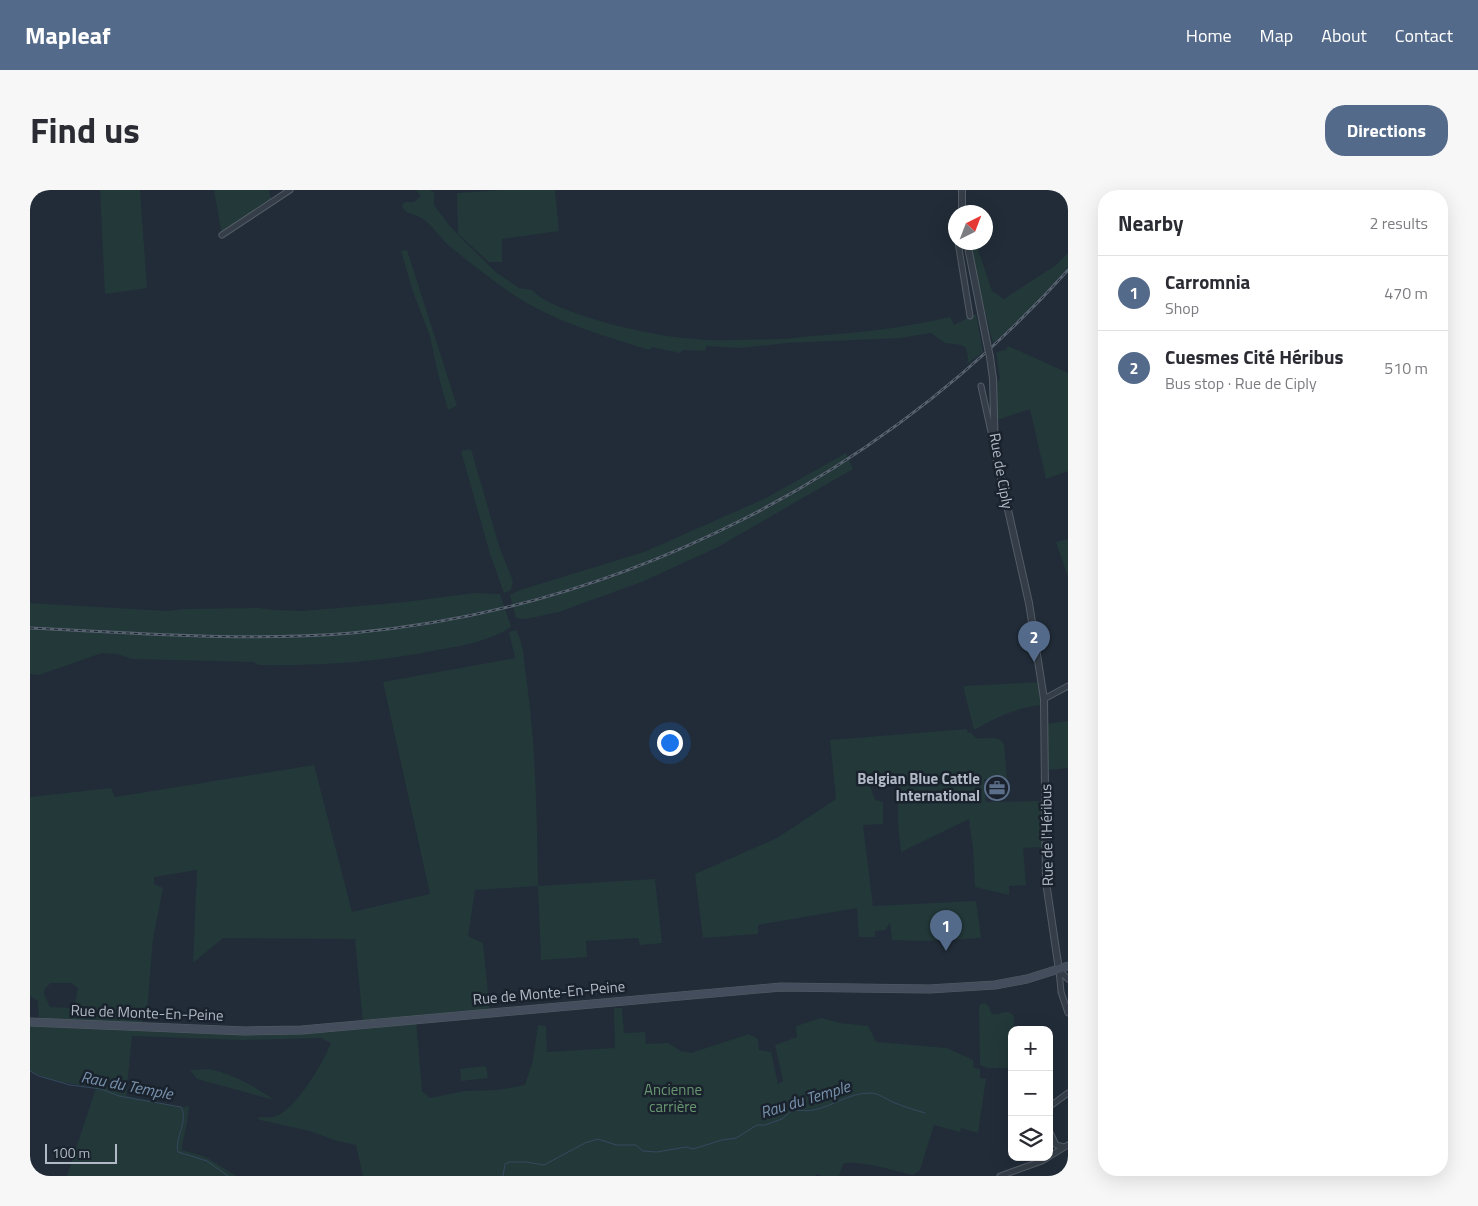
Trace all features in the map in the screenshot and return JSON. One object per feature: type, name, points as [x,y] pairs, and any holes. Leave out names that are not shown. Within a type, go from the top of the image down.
[{"type":"main road","name":"Rue de Monte-En-Peine","points":[[30,1022],[245,1031],[294,1030],[781,986],[916,989],[964,988],[1027,979],[1068,966]]},
{"type":"street","points":[[222,235],[290,190]]},
{"type":"street","points":[[961,205],[962,190]]},
{"type":"street","points":[[959,250],[970,316]]},
{"type":"street","name":"Rue de Ciply","points":[[969,250],[993,379],[995,452],[1028,603],[1044,698]]},
{"type":"street","points":[[981,386],[995,452]]},
{"type":"street","points":[[1044,698],[1068,686]]},
{"type":"street","name":"Rue de l'Héribus","points":[[1044,698],[1046,875],[1059,970]]},
{"type":"street","points":[[1059,970],[1068,979]]},
{"type":"street","points":[[1059,970],[1061,992],[1068,1013]]},
{"type":"street","points":[[1053,1104],[1066,1094]]},
{"type":"street","points":[[1053,1139],[1056,1145],[1066,1146]]},
{"type":"street","points":[[1053,1155],[1066,1146]]},
{"type":"street","points":[[1000,1176],[1039,1161]]},
{"type":"green space","points":[[100,190],[140,190],[147,288],[105,294]]},
{"type":"green space","points":[[214,190],[269,190],[272,202],[222,235]]},
{"type":"green space","points":[[416,190],[434,192],[434,205],[449,225],[497,273],[519,288],[532,290],[552,304],[607,323],[640,331],[689,339],[786,339],[882,329],[950,317],[954,325],[976,314],[983,352],[967,364],[966,348],[961,345],[945,343],[931,333],[900,338],[788,343],[739,348],[706,346],[705,351],[683,350],[680,353],[652,347],[649,350],[558,318],[508,291],[447,244],[426,221],[403,209],[402,205],[405,202],[414,202],[421,196]]},
{"type":"green space","points":[[503,190],[555,190],[559,231],[502,239],[502,262],[489,262],[458,234],[457,193]]},
{"type":"green space","points":[[407,250],[457,406],[448,410],[430,336],[413,292],[401,251]]},
{"type":"green space","points":[[970,250],[978,250],[992,291],[1004,299],[1056,265],[1068,253],[1068,267],[1029,310],[993,343]]},
{"type":"green space","points":[[1008,346],[1068,373],[1068,471],[1046,479],[1030,409],[997,420],[993,385],[1000,379],[996,352],[1006,350]]},
{"type":"green space","points":[[471,449],[500,549],[513,581],[511,590],[504,593],[490,554],[461,451]]},
{"type":"green space","points":[[846,453],[853,469],[718,547],[644,581],[559,612],[526,619],[516,618],[510,595],[520,590],[644,552],[766,498]]},
{"type":"green space","points":[[1068,539],[1068,577],[1056,542]]},
{"type":"green space","points":[[474,593],[500,594],[511,627],[494,636],[467,644],[372,660],[305,665],[260,665],[252,662],[132,659],[117,654],[102,653],[39,675],[30,674],[30,603],[167,611],[259,608],[303,611],[405,602]]},
{"type":"green space","name":"Ancienne carrière","points":[[516,630],[521,643],[530,708],[536,784],[538,886],[475,890],[468,936],[483,943],[490,1013],[416,1020],[422,1091],[430,1098],[465,1091],[498,1090],[525,1085],[533,1060],[538,1025],[546,1026],[547,1052],[615,1048],[614,1008],[622,1008],[624,1033],[645,1032],[646,1044],[668,1043],[681,1051],[691,1053],[749,1034],[758,1039],[759,1050],[771,1052],[778,1084],[783,1081],[775,1045],[797,1037],[796,1026],[821,1018],[840,1023],[868,1026],[876,1042],[947,1048],[973,1060],[974,1068],[980,1069],[980,1078],[986,1079],[978,1133],[961,1128],[960,1132],[934,1125],[920,1170],[913,1175],[867,1164],[849,1163],[843,1164],[839,1176],[822,1176],[818,1174],[814,1176],[363,1176],[356,1145],[337,1141],[310,1131],[260,1120],[257,1117],[276,1116],[284,1112],[292,1104],[316,1073],[331,1043],[321,1038],[243,1040],[132,1036],[126,1096],[181,1107],[189,1106],[182,1150],[206,1157],[236,1176],[67,1176],[96,1088],[54,1080],[30,1071],[30,1026],[119,1027],[39,1023],[38,1001],[30,996],[30,797],[111,788],[115,797],[314,765],[352,912],[430,894],[383,682],[515,658],[509,632]],"holes":[[[197,870],[193,963],[223,938],[355,939],[363,1024],[245,1031],[133,1026],[141,1023],[147,1012],[153,939],[163,888],[154,884],[154,877]],[[51,983],[71,983],[78,988],[73,1013],[70,1008],[50,1007],[44,994],[45,988]]]},
{"type":"green space","points":[[1041,682],[1044,705],[1016,710],[974,730],[963,686]]},
{"type":"green space","points":[[1068,721],[1068,768],[1046,770],[1045,724]]},
{"type":"green space","points":[[967,729],[968,733],[970,732],[976,738],[995,738],[1004,744],[1007,779],[984,779],[986,802],[1045,801],[1045,847],[1023,848],[1026,885],[1009,886],[1009,895],[975,887],[969,819],[901,852],[898,824],[898,773],[869,783],[875,800],[883,802],[883,824],[863,825],[873,906],[976,901],[981,938],[926,941],[892,940],[890,923],[885,930],[875,931],[875,937],[859,937],[857,908],[758,925],[758,934],[703,938],[695,874],[777,838],[836,799],[830,740]]},
{"type":"green space","points":[[655,879],[662,943],[640,945],[638,938],[586,941],[587,957],[541,960],[538,886]]},
{"type":"green space","points":[[985,1003],[992,1014],[1008,1012],[1014,1016],[1014,1026],[1008,1026],[1007,1068],[988,1068],[980,1065],[979,1007]]},
{"type":"green space","points":[[486,1066],[488,1078],[461,1081],[460,1069]]},
{"type":"green space","points":[[209,1069],[243,1081],[274,1100],[197,1079],[190,1070]]},
{"type":"waterway","name":"Rau du Temple","points":[[30,1071],[39,1076],[70,1085],[101,1089],[119,1096],[181,1107],[183,1124],[178,1141],[178,1152],[207,1161],[228,1176]]},
{"type":"waterway","name":"Rau du Temple","points":[[503,1176],[505,1164],[509,1162],[544,1165],[585,1143],[598,1139],[616,1145],[636,1145],[643,1151],[657,1152],[686,1147],[693,1149],[722,1140],[736,1138],[757,1125],[765,1125],[782,1119],[791,1111],[814,1110],[855,1095],[877,1094],[895,1103],[925,1113]]},
{"type":"railway","points":[[30,628],[231,637],[312,636],[352,633],[454,619],[554,595],[650,561],[744,519],[833,468],[917,410],[996,343],[1068,270]]},
{"type":"place","name":"Cuesmes Cité Héribus","points":[[1034,662]]},
{"type":"place","name":"Belgian Blue Cattle International","points":[[997,788]]},
{"type":"place","name":"Carromnia","points":[[946,951]]}]
